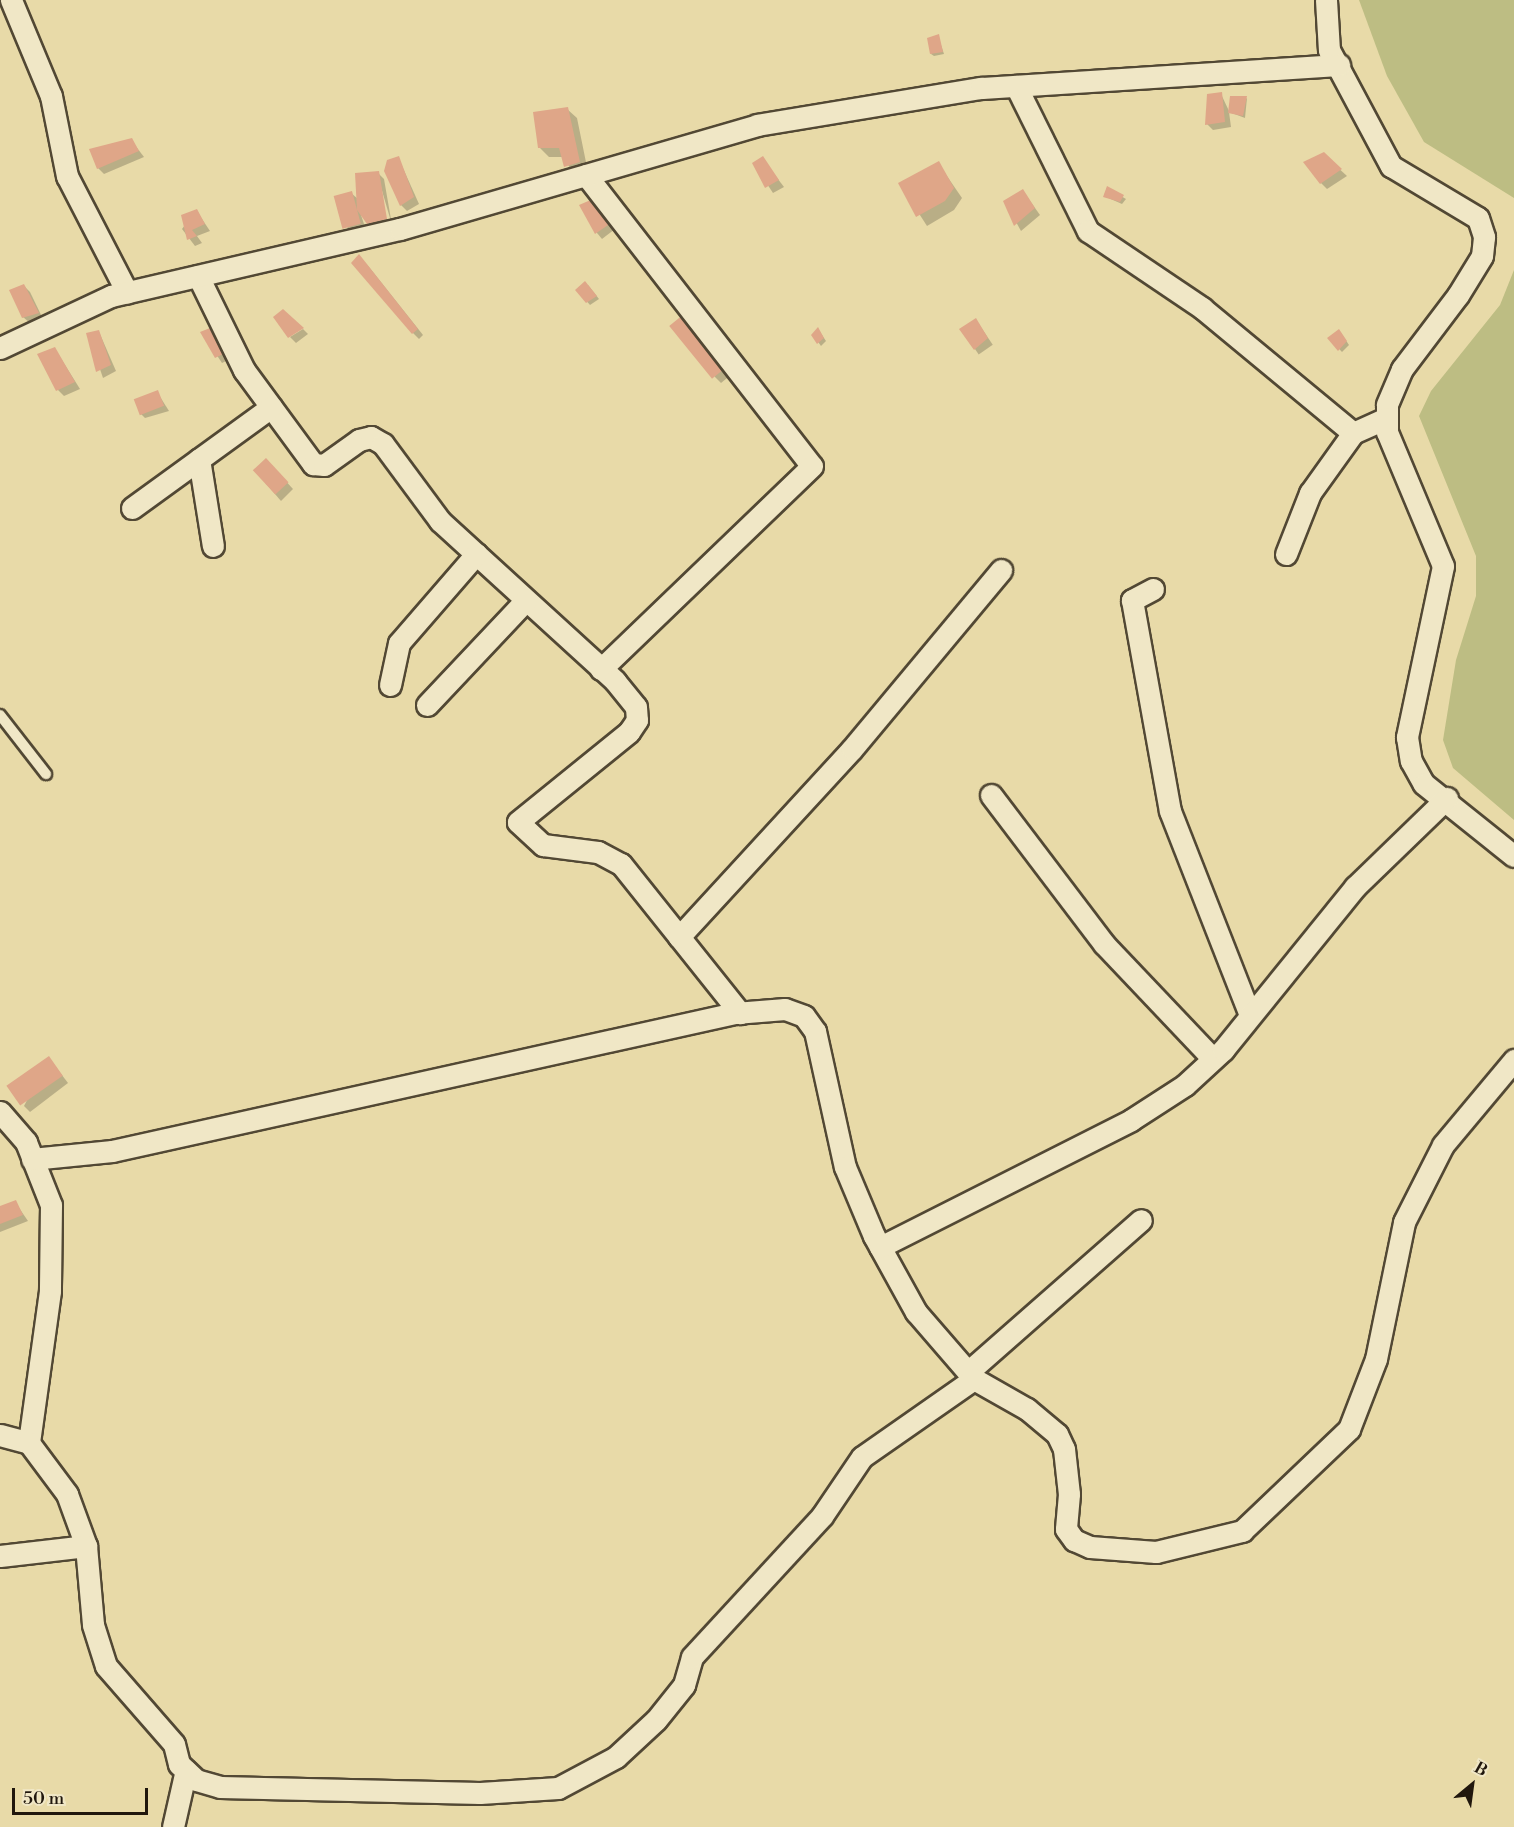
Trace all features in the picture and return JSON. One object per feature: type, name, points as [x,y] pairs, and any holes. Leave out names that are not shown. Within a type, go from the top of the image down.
[{"type":"street","points":[[11,0],[51,96],[67,176],[127,292]]},
{"type":"street","points":[[1326,0],[1329,50],[1392,166],[1478,218],[1484,237],[1482,256],[1458,295],[1402,369],[1387,418],[1387,432],[1443,566],[1407,737],[1411,761],[1424,783],[1447,798],[1514,856]]},
{"type":"street","points":[[0,348],[127,292],[400,229],[757,125],[861,105],[1016,86],[1339,65]]},
{"type":"street","points":[[1016,86],[1088,231],[1202,308],[1353,433]]},
{"type":"street","points":[[586,175],[812,466],[601,669]]},
{"type":"street","points":[[198,276],[244,370],[313,464],[324,465],[359,440],[371,437],[383,444],[440,521],[601,669],[636,707],[637,720],[518,822],[543,845],[610,855],[740,1013]]},
{"type":"street","points":[[132,508],[271,407]]},
{"type":"street","points":[[1286,554],[1310,493],[1353,433],[1387,418]]},
{"type":"street","points":[[199,459],[213,546]]},
{"type":"street","points":[[390,685],[399,643],[476,554]]},
{"type":"street","points":[[679,937],[852,749],[1001,570]]},
{"type":"street","points":[[1153,589],[1132,600],[1170,811],[1250,1015]]},
{"type":"street","points":[[427,705],[526,600]]},
{"type":"street","points":[[991,795],[1104,944],[1213,1059]]},
{"type":"street","points":[[880,1247],[1131,1120],[1185,1085],[1213,1059],[1355,888],[1447,798]]},
{"type":"street","points":[[32,1159],[112,1150],[740,1013],[785,1009],[804,1016],[815,1031],[845,1167],[880,1247],[916,1312],[971,1376],[1027,1409],[1057,1434],[1064,1449],[1069,1494],[1066,1529],[1074,1540],[1090,1547],[1156,1552],[1242,1531],[1349,1429],[1376,1359],[1404,1222],[1443,1145],[1514,1060]]},
{"type":"street","points":[[0,1112],[32,1159],[51,1205],[50,1291],[29,1443]]},
{"type":"street","points":[[0,1435],[29,1443],[68,1494],[86,1546],[93,1625],[106,1666],[174,1744],[186,1770],[196,1780],[220,1787],[480,1793],[558,1788],[616,1757],[656,1720],[684,1685],[692,1657],[822,1516],[862,1457],[971,1376],[1142,1220]]},
{"type":"street","points":[[0,1556],[86,1546]]},
{"type":"street","points":[[173,1827],[186,1770]]},
{"type":"lane","points":[[0,715],[46,774]]},
{"type":"green space","points":[[1359,0],[1514,0],[1514,198],[1424,142],[1387,76]]},
{"type":"green space","points":[[1514,270],[1514,820],[1453,768],[1443,740],[1456,660],[1476,596],[1476,556],[1419,416],[1431,391],[1500,305]]},
{"type":"building","points":[[939,34],[943,52],[930,54],[927,38]]},
{"type":"building","points":[[1222,92],[1225,122],[1205,125],[1207,94]]},
{"type":"building","points":[[1230,96],[1247,96],[1243,116],[1228,113]]},
{"type":"building","points":[[568,107],[580,162],[564,167],[559,148],[538,148],[533,112]]},
{"type":"building","points":[[132,138],[139,151],[97,169],[89,149]]},
{"type":"building","points":[[1324,152],[1342,169],[1320,184],[1303,162]]},
{"type":"building","points":[[399,156],[414,197],[400,206],[384,171],[387,160]]},
{"type":"building","points":[[763,156],[779,180],[765,188],[752,163]]},
{"type":"building","points":[[939,161],[954,188],[945,201],[916,217],[898,183]]},
{"type":"building","points":[[379,171],[387,219],[367,224],[357,210],[355,173]]},
{"type":"building","points":[[1107,186],[1124,195],[1120,202],[1103,197]]},
{"type":"building","points":[[1023,189],[1035,208],[1014,226],[1003,201]]},
{"type":"building","points":[[352,191],[361,224],[342,229],[334,196]]},
{"type":"building","points":[[593,199],[611,223],[595,234],[579,205]]},
{"type":"building","points":[[197,209],[205,224],[192,230],[197,236],[187,240],[181,215]]},
{"type":"building","points":[[359,254],[418,329],[412,334],[351,263]]},
{"type":"building","points":[[585,281],[597,296],[586,303],[575,290]]},
{"type":"building","points":[[24,284],[39,313],[22,318],[9,290]]},
{"type":"building","points":[[283,309],[304,328],[288,338],[273,317]]},
{"type":"building","points":[[684,314],[727,367],[712,379],[669,326]]},
{"type":"building","points":[[976,318],[988,338],[974,350],[959,329]]},
{"type":"building","points":[[215,326],[227,352],[215,358],[200,332]]},
{"type":"building","points":[[818,327],[824,338],[817,344],[811,335]]},
{"type":"building","points":[[1339,329],[1347,341],[1338,351],[1327,338]]},
{"type":"building","points":[[99,330],[111,365],[96,372],[86,333]]},
{"type":"building","points":[[55,347],[75,382],[56,391],[37,354]]},
{"type":"building","points":[[158,390],[164,406],[140,415],[134,399]]},
{"type":"building","points":[[266,458],[289,482],[275,494],[253,470]]},
{"type":"building","points":[[49,1056],[63,1076],[20,1105],[6,1086]]},
{"type":"building","points":[[16,1200],[23,1215],[0,1224],[0,1206]]}]
